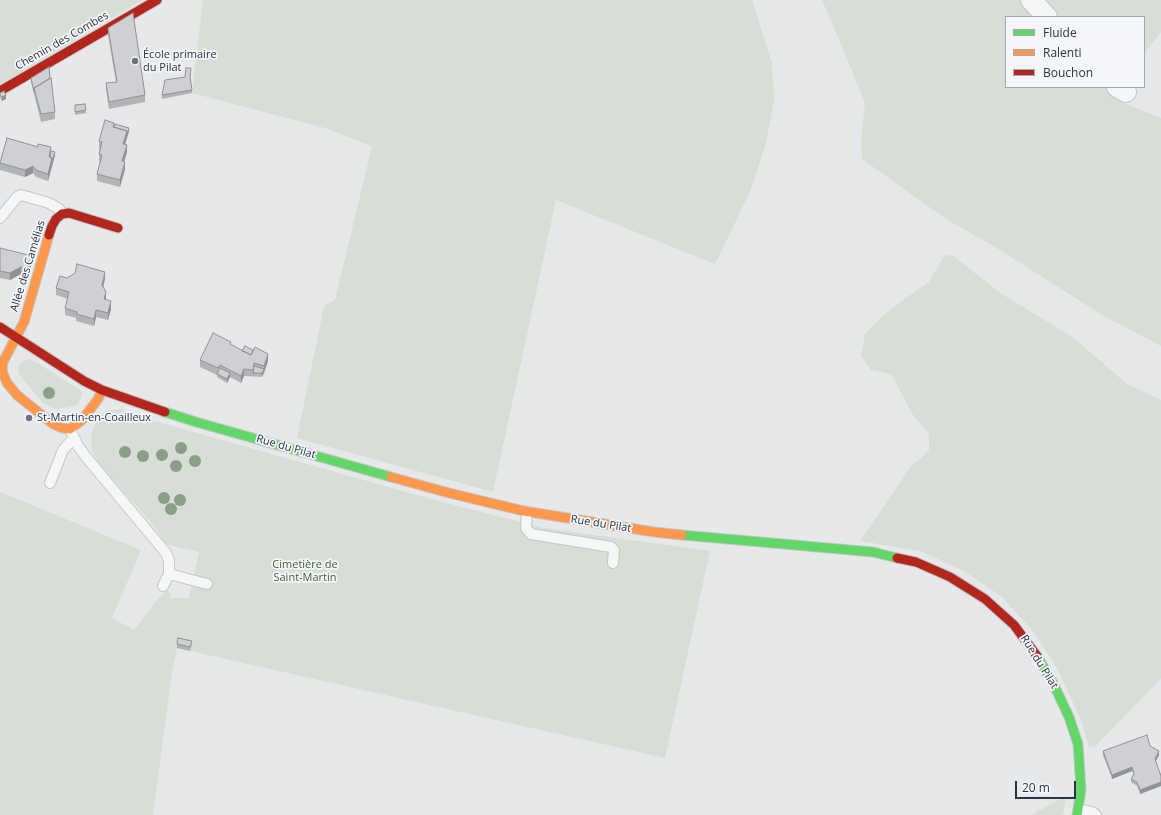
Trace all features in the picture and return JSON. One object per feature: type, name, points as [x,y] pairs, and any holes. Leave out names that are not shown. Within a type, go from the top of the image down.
[{"type":"main road","name":"Chemin des Combes","points":[[0,91],[157,0]]},
{"type":"main road","name":"Allée des Camélias","points":[[1,374],[3,362],[24,322],[52,226],[56,219],[62,214],[69,213],[118,228]]},
{"type":"main road","name":"Rue du Pilat","points":[[0,327],[38,352],[102,390],[131,401],[196,422],[449,493],[527,512],[654,532],[873,552],[916,562],[950,577],[985,599],[1014,625],[1034,650],[1054,685],[1069,717],[1078,744],[1081,790],[1078,812]]},
{"type":"main road","points":[[1,374],[17,395],[53,424],[72,434],[98,399],[102,390]]},
{"type":"street","points":[[1031,0],[1046,16]]},
{"type":"lane","points":[[0,218],[21,194],[49,202],[59,209],[62,214]]},
{"type":"lane","points":[[50,483],[63,450],[72,434],[86,457],[166,553],[169,560],[169,574],[163,586]]},
{"type":"lane","points":[[527,512],[526,528],[531,534],[611,547],[614,550],[613,563]]},
{"type":"lane","points":[[169,574],[207,584]]},
{"type":"lane","name":"Rue du Pilat","points":[[1078,812],[1092,812],[1096,815]]},
{"type":"green space","points":[[0,0],[142,0],[0,85]]},
{"type":"green space","points":[[203,0],[752,0],[772,63],[774,101],[766,143],[750,192],[715,264],[556,200],[493,492],[297,438],[324,306],[335,300],[372,146],[325,128],[192,93]]},
{"type":"green space","points":[[822,0],[1025,0],[1038,16],[1005,16],[1005,88],[1110,88],[1124,103],[1161,118],[1161,346],[1102,315],[1000,250],[946,219],[862,159],[861,143],[865,103]]},
{"type":"green space","points":[[1041,0],[1161,0],[1161,32],[1145,52],[1145,16],[1054,16]]},
{"type":"green space","points":[[945,255],[953,256],[1002,294],[1074,338],[1127,384],[1161,400],[1161,679],[1095,746],[1089,747],[1082,722],[1057,668],[1032,630],[1002,597],[964,571],[920,551],[860,541],[912,465],[929,450],[929,434],[913,415],[891,374],[871,370],[861,356],[865,334],[881,317],[929,282]]},
{"type":"green space","points":[[29,359],[81,391],[82,395],[78,404],[55,409],[42,402],[19,374],[18,369],[20,364]]},
{"type":"green space","name":"Cimetière de Saint-Martin","points":[[121,409],[143,418],[431,499],[543,528],[710,551],[665,758],[177,648],[172,672],[153,815],[0,815],[0,492],[141,550],[112,618],[134,630],[157,600],[168,589],[171,598],[189,598],[199,552],[166,544],[153,525],[94,456],[91,446],[92,432],[99,416],[109,410]]},
{"type":"green space","points":[[1066,796],[1063,815],[1031,815]]},
{"type":"building","points":[[133,13],[145,95],[109,102],[106,83],[117,82],[108,28]]},
{"type":"building","points":[[49,67],[50,78],[34,88],[34,92],[31,78]]},
{"type":"building","points":[[186,68],[191,68],[190,77],[192,90],[162,95],[165,80],[185,77]]},
{"type":"building","points":[[51,78],[55,112],[41,114],[34,88]]},
{"type":"building","points":[[4,91],[6,95],[2,97],[0,93]]},
{"type":"building","points":[[85,104],[86,110],[75,112],[75,105]]},
{"type":"building","points":[[105,120],[114,123],[113,127],[127,131],[123,144],[127,145],[122,161],[125,162],[120,180],[97,174],[102,155],[99,154],[102,142],[99,141]]},
{"type":"building","points":[[115,124],[129,128],[127,134],[127,131],[114,127]]},
{"type":"building","points":[[7,138],[38,147],[38,144],[51,147],[49,157],[52,158],[48,174],[36,170],[33,166],[25,170],[0,163]]},
{"type":"building","points":[[51,151],[55,152],[52,161],[52,158],[50,157]]},
{"type":"building","points":[[0,248],[32,256],[28,269],[21,267],[10,273],[0,271]]},
{"type":"building","points":[[77,264],[105,272],[102,285],[106,292],[104,299],[111,301],[108,313],[96,310],[94,319],[76,314],[77,312],[65,308],[69,292],[56,288],[60,276],[67,278],[75,273]]},
{"type":"building","points":[[213,333],[231,342],[230,344],[251,355],[255,347],[268,354],[264,366],[254,363],[253,370],[244,369],[241,376],[220,365],[218,368],[200,360]]},
{"type":"building","points":[[245,346],[253,350],[251,355],[242,351]]},
{"type":"building","points":[[254,366],[264,369],[262,373],[253,373]]},
{"type":"building","points":[[220,368],[230,373],[227,379],[217,374]]},
{"type":"building","points":[[178,638],[192,641],[190,647],[177,644]]},
{"type":"building","points":[[1147,735],[1150,746],[1159,751],[1155,759],[1161,776],[1161,782],[1140,790],[1137,782],[1131,779],[1134,774],[1132,767],[1112,775],[1103,751]]},
{"type":"traffic: fast","points":[[165,412],[391,477]]},
{"type":"traffic: fast","points":[[682,535],[873,552],[897,558]]},
{"type":"traffic: fast","points":[[1037,656],[1054,685],[1069,717],[1078,744],[1081,790],[1077,815]]},
{"type":"traffic: slow","points":[[49,235],[24,322],[3,362],[2,371],[7,383],[17,395],[53,424],[62,428],[70,429],[82,420],[98,399],[102,390]]},
{"type":"traffic: slow","points":[[391,477],[524,511],[654,532],[682,535]]},
{"type":"traffic: jam","points":[[0,91],[157,0]]},
{"type":"traffic: jam","points":[[49,235],[56,219],[62,214],[69,213],[118,228]]},
{"type":"traffic: jam","points":[[0,327],[84,381],[102,390],[165,412]]},
{"type":"traffic: jam","points":[[897,558],[916,562],[950,577],[985,599],[1014,625],[1037,656]]},
{"type":"place","name":"École primaire du Pilat","points":[[135,61]]},
{"type":"place","name":"St-Martin-en-Coailleux","points":[[29,418]]}]
